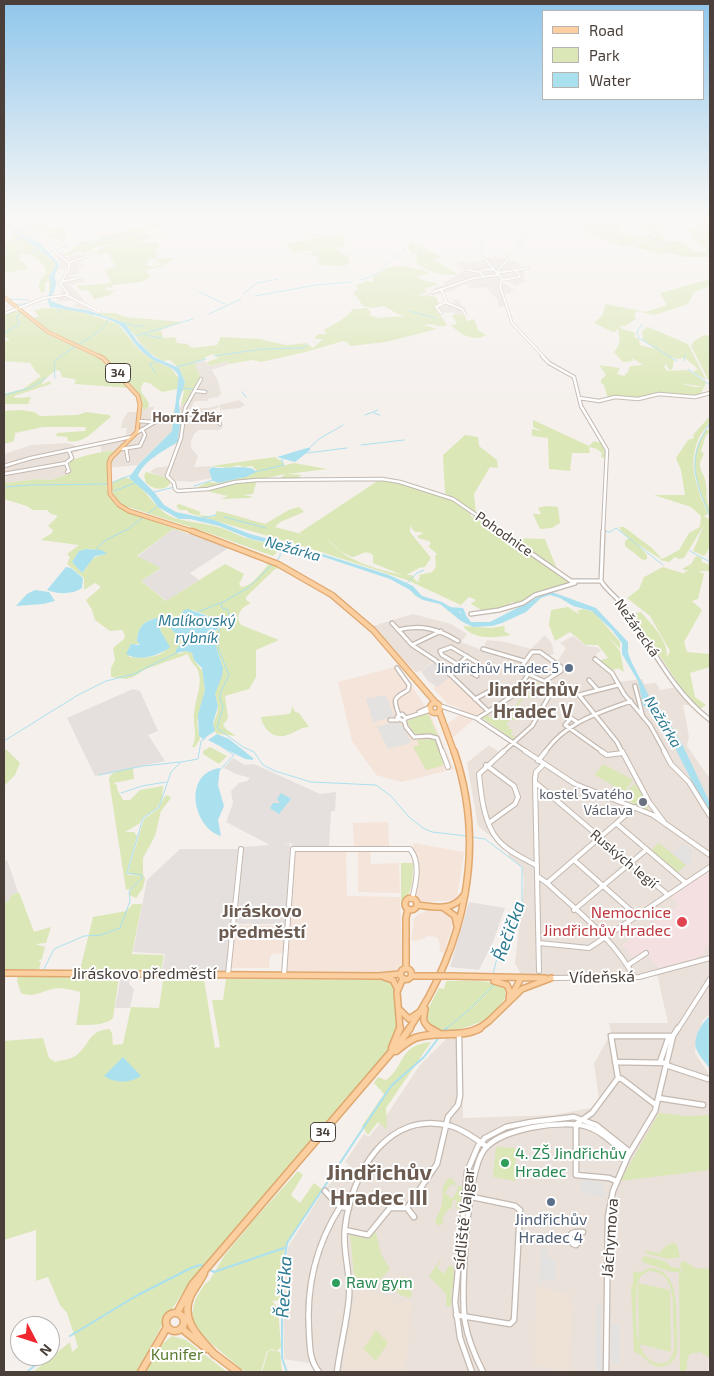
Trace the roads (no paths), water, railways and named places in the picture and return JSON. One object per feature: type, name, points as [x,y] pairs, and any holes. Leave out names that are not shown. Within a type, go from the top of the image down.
[{"type":"main road","name":"34","points":[[4,297],[48,332],[104,358],[133,388],[140,401],[138,432],[109,461],[110,494],[121,507],[242,548],[302,576],[332,595],[377,633],[412,674],[447,735]]},
{"type":"main road","points":[[432,707],[440,709]]},
{"type":"main road","points":[[432,707],[440,709]]},
{"type":"main road","name":"34","points":[[177,1313],[187,1292],[205,1270],[388,1058],[425,1005],[447,962],[468,887],[470,838],[465,787],[440,709]]},
{"type":"main road","points":[[397,988],[403,969],[406,968],[408,909],[404,903],[408,899],[412,899],[417,905],[440,907],[458,904],[464,897],[468,887]]},
{"type":"main road","points":[[408,909],[413,909],[417,905]]},
{"type":"main road","points":[[440,907],[450,911],[455,916],[457,923],[456,935]]},
{"type":"main road","points":[[406,968],[411,971],[412,976]]},
{"type":"main road","name":"Jiráskovo předměstí","points":[[4,973],[402,976]]},
{"type":"main road","points":[[378,976],[393,980],[397,988],[399,1032],[388,1058]]},
{"type":"main road","points":[[402,976],[409,979],[412,976],[452,976],[500,981],[508,988],[508,1001]]},
{"type":"main road","points":[[463,977],[551,978]]},
{"type":"main road","points":[[521,978],[522,989]]},
{"type":"main road","points":[[508,1001],[521,978]]},
{"type":"main road","points":[[388,1058],[414,1037],[459,1034],[482,1026],[492,1019],[522,989],[551,978]]},
{"type":"main road","points":[[399,1008],[404,1016],[409,1019],[413,1018],[425,1005]]},
{"type":"main road","points":[[425,1005],[423,1014],[424,1024],[439,1034]]},
{"type":"main road","name":"34","points":[[205,1270],[189,1299],[187,1317],[192,1328],[215,1355]]},
{"type":"main road","points":[[141,1372],[167,1327],[169,1317],[177,1313],[182,1317],[181,1328],[173,1332],[167,1327]]},
{"type":"main road","name":"34","points":[[181,1328],[238,1372]]},
{"type":"street","points":[[64,281],[60,282],[60,286],[68,293],[66,295],[73,302],[94,308],[100,312]]},
{"type":"street","points":[[433,292],[466,281]]},
{"type":"street","points":[[471,614],[499,610],[523,603],[535,594],[576,583],[601,581],[606,448],[581,406],[574,376],[549,363],[512,323],[500,286],[502,281]]},
{"type":"street","points":[[441,289],[446,302],[462,309],[466,314]]},
{"type":"street","points":[[4,314],[46,298],[66,295]]},
{"type":"street","points":[[441,313],[436,307],[446,302]]},
{"type":"street","points":[[181,419],[201,379]]},
{"type":"street","points":[[196,391],[205,392]]},
{"type":"street","points":[[579,398],[599,401],[615,396],[638,399],[659,394],[696,397],[710,394]]},
{"type":"street","points":[[139,421],[150,423],[173,419],[216,418],[220,424]]},
{"type":"street","name":"Pohodnice","points":[[181,419],[181,438],[167,476],[174,483],[174,489],[178,491],[208,489],[236,482],[257,480],[382,479],[413,486],[448,497],[479,516],[576,583]]},
{"type":"street","points":[[138,432],[150,423]]},
{"type":"street","points":[[128,460],[124,448],[140,446],[145,435],[142,429]]},
{"type":"street","points":[[4,466],[134,437]]},
{"type":"street","points":[[4,474],[66,463],[72,458],[69,451]]},
{"type":"street","points":[[66,463],[69,471],[66,472]]},
{"type":"street","name":"Nežárecká","points":[[601,581],[615,596],[681,692],[700,713],[710,720]]},
{"type":"street","points":[[392,625],[412,645],[435,660],[488,711]]},
{"type":"street","points":[[398,630],[408,626],[423,626],[441,631],[458,641]]},
{"type":"street","points":[[412,645],[441,631]]},
{"type":"street","points":[[472,673],[480,664],[449,647],[440,653],[459,666],[477,676]]},
{"type":"street","points":[[483,649],[524,661]]},
{"type":"street","points":[[537,866],[499,841],[494,834],[479,775],[486,766],[532,726],[552,691],[545,681],[519,670],[530,652],[536,651],[562,669],[545,681]]},
{"type":"street","points":[[449,674],[467,656]]},
{"type":"street","points":[[595,659],[612,673],[624,694],[659,740],[670,764],[689,782],[710,816]]},
{"type":"street","points":[[397,668],[409,685],[408,690],[394,698],[394,702],[406,727],[414,737],[429,736],[437,738],[448,767]]},
{"type":"street","points":[[478,718],[517,693],[528,674]]},
{"type":"street","points":[[589,680],[597,689]]},
{"type":"street","points":[[618,685],[579,695],[617,742],[650,802],[664,822]]},
{"type":"street","points":[[635,686],[645,720]]},
{"type":"street","points":[[475,700],[488,692]]},
{"type":"street","points":[[538,760],[556,737],[566,728],[594,714],[631,701]]},
{"type":"street","points":[[402,717],[432,707]]},
{"type":"street","points":[[440,709],[452,709],[478,718],[514,742],[543,765],[575,784],[635,807],[664,822],[691,839],[710,855]]},
{"type":"street","points":[[566,728],[565,723],[569,719],[573,718],[577,722]]},
{"type":"street","points":[[566,728],[607,755],[623,753]]},
{"type":"street","points":[[539,971],[535,783],[536,772],[543,765]]},
{"type":"street","points":[[486,766],[513,785],[518,794],[515,804],[490,822]]},
{"type":"street","name":"Ruských legií","points":[[535,783],[668,895]]},
{"type":"street","points":[[547,882],[635,807]]},
{"type":"street","points":[[617,824],[686,883]]},
{"type":"street","points":[[228,974],[241,848]]},
{"type":"street","points":[[284,975],[293,849],[410,849],[415,855],[416,871],[415,889],[412,899]]},
{"type":"street","points":[[574,910],[646,850]]},
{"type":"street","points":[[574,860],[636,916]]},
{"type":"street","points":[[538,944],[589,948],[710,867]]},
{"type":"street","points":[[536,876],[547,882],[605,938],[628,965],[634,977]]},
{"type":"street","points":[[628,965],[646,953]]},
{"type":"street","name":"Vídeňská","points":[[551,978],[634,977],[710,958]]},
{"type":"street","name":"Jáchymova","points":[[606,1372],[608,1226],[610,1206],[616,1181],[629,1154],[648,1124],[656,1105],[673,1036],[710,979]]},
{"type":"street","points":[[407,1208],[435,1168],[441,1151],[448,1117],[458,1105],[460,1096],[459,1034]]},
{"type":"street","points":[[656,1105],[618,1078],[611,1036],[673,1036]]},
{"type":"street","points":[[660,1062],[668,1039],[673,1036]]},
{"type":"street","points":[[614,1062],[660,1062],[708,1079]]},
{"type":"street","points":[[576,1124],[592,1113],[618,1078]]},
{"type":"street","points":[[658,1098],[703,1105]]},
{"type":"street","points":[[592,1113],[593,1124]]},
{"type":"street","name":"sídliště Vajgar","points":[[472,1372],[463,1348],[455,1302],[467,1172],[473,1152],[493,1131],[505,1126],[572,1117],[583,1119],[593,1124],[629,1154]]},
{"type":"street","points":[[337,1372],[350,1287],[345,1230],[360,1177],[372,1155],[382,1143],[397,1132],[412,1125],[429,1122],[460,1130],[487,1147],[495,1139],[506,1134],[530,1129],[576,1124],[598,1132],[629,1154]]},
{"type":"street","points":[[528,1122],[530,1129]]},
{"type":"street","points":[[576,1124],[576,1175],[609,1178],[616,1181]]},
{"type":"street","name":"sídliště Vajgar","points":[[482,1372],[469,1342],[464,1315],[464,1286],[477,1164],[487,1147]]},
{"type":"street","points":[[325,1191],[340,1207],[350,1208]]},
{"type":"street","name":"sídliště Vajgar","points":[[464,1315],[510,1324],[514,1320],[520,1210],[515,1206],[472,1197]]},
{"type":"street","points":[[319,1372],[313,1365],[310,1355],[308,1314],[310,1292],[314,1266],[323,1238],[340,1207]]},
{"type":"street","points":[[345,1230],[368,1235],[390,1208],[407,1208]]},
{"type":"street","points":[[407,1208],[414,1218]]},
{"type":"street","points":[[456,1315],[464,1315]]},
{"type":"water","points":[[50,281],[56,281],[51,301],[67,307],[87,310],[125,323],[137,341],[154,357],[179,368],[185,382],[179,401],[180,424],[178,442],[149,461],[138,476],[164,505],[176,512],[214,520],[250,534],[310,550],[389,575],[413,586],[422,596],[442,602],[467,617],[471,622],[490,622],[546,593],[552,592],[596,608],[628,642],[628,653],[632,663],[651,700],[663,712],[684,748],[710,803],[710,813],[663,725],[643,705],[638,681],[622,654],[622,643],[612,630],[592,611],[573,606],[560,598],[550,595],[541,598],[526,612],[502,623],[492,626],[473,627],[461,621],[440,604],[423,600],[390,579],[309,552],[251,539],[219,526],[190,519],[179,519],[158,507],[150,496],[129,478],[138,465],[172,431],[178,375],[172,369],[144,354],[121,326],[115,322],[66,309],[50,307],[47,299],[51,288]]},
{"type":"water","points":[[310,448],[310,450],[295,462],[277,457]]},
{"type":"water","points":[[212,467],[248,468],[256,472],[246,477],[218,483],[212,480],[209,470]]},
{"type":"water","points":[[86,549],[102,550],[107,554],[95,556],[82,573],[72,562],[79,551]]},
{"type":"water","points":[[66,567],[71,568],[83,578],[82,588],[74,592],[65,593],[47,590]]},
{"type":"water","points":[[35,590],[49,592],[55,601],[16,606],[27,594]]},
{"type":"water","name":"Malíkovský rybník","points":[[188,609],[224,622],[213,637],[223,668],[215,694],[218,706],[213,723],[215,731],[203,739],[199,736],[198,715],[205,690],[202,668],[194,660],[192,653],[186,651],[176,653],[176,650],[183,641],[170,628],[184,610]]},
{"type":"water","points":[[156,618],[164,619],[160,630],[170,647],[158,654],[142,658],[126,654],[131,644],[140,645],[137,641],[142,626]]},
{"type":"water","points":[[217,734],[229,739],[253,758],[253,760],[245,759],[208,740]]},
{"type":"water","points":[[220,768],[218,785],[224,806],[218,820],[221,836],[211,831],[204,823],[198,812],[196,801],[196,790],[200,780],[208,772]]},
{"type":"water","points":[[281,793],[291,799],[279,814],[270,808],[273,803],[280,803],[277,799]]},
{"type":"water","points":[[710,1016],[710,1069],[698,1053],[695,1044],[699,1030]]},
{"type":"water","points":[[123,1057],[141,1076],[122,1082],[104,1076]]},
{"type":"waterway","points":[[243,294],[257,283],[266,281]]},
{"type":"waterway","points":[[255,296],[316,285],[352,282]]},
{"type":"waterway","points":[[199,292],[225,304]]},
{"type":"waterway","points":[[9,299],[28,300]]},
{"type":"waterway","points":[[209,314],[241,299]]},
{"type":"waterway","points":[[15,305],[30,303]]},
{"type":"waterway","points":[[4,333],[20,324],[16,317],[21,313],[14,306]]},
{"type":"waterway","name":"Nežárka","points":[[57,309],[61,313]]},
{"type":"waterway","points":[[409,311],[436,318]]},
{"type":"waterway","points":[[135,336],[193,319]]},
{"type":"waterway","points":[[55,378],[54,363],[57,359],[100,330],[108,320]]},
{"type":"waterway","points":[[126,323],[133,326],[144,326]]},
{"type":"waterway","points":[[642,324],[637,332],[639,338],[677,361]]},
{"type":"waterway","points":[[145,335],[161,338]]},
{"type":"waterway","points":[[214,356],[262,349],[303,348],[307,345]]},
{"type":"waterway","points":[[684,361],[685,355]]},
{"type":"waterway","points":[[176,367],[206,359]]},
{"type":"waterway","points":[[155,373],[150,364],[158,361]]},
{"type":"waterway","points":[[688,369],[710,385]]},
{"type":"waterway","points":[[4,395],[30,388],[46,378]]},
{"type":"waterway","points":[[182,388],[208,391]]},
{"type":"waterway","points":[[242,392],[246,397]]},
{"type":"waterway","points":[[365,415],[378,410]]},
{"type":"waterway","points":[[374,413],[380,415]]},
{"type":"waterway","points":[[710,423],[702,436],[695,459],[697,480],[710,516]]},
{"type":"waterway","points":[[309,448],[319,439],[343,425]]},
{"type":"waterway","points":[[361,445],[404,440]]},
{"type":"waterway","points":[[307,453],[347,448]]},
{"type":"waterway","points":[[254,472],[284,465],[281,460],[283,460]]},
{"type":"waterway","points":[[111,483],[131,475]]},
{"type":"waterway","points":[[194,486],[213,480]]},
{"type":"waterway","points":[[114,491],[135,483]]},
{"type":"waterway","points":[[4,487],[108,484]]},
{"type":"waterway","points":[[154,492],[175,487]]},
{"type":"waterway","points":[[96,549],[106,540],[128,529],[158,506]]},
{"type":"waterway","points":[[202,518],[216,515]]},
{"type":"waterway","points":[[224,517],[266,528]]},
{"type":"waterway","points":[[603,531],[610,532],[616,528],[663,565]]},
{"type":"waterway","name":"Řečička","points":[[277,561],[280,556],[281,547]]},
{"type":"waterway","points":[[690,551],[710,562]]},
{"type":"waterway","name":"Řečička","points":[[274,563],[248,588],[221,603],[222,608],[228,610],[229,616],[219,630],[218,648],[229,675],[221,691],[220,698],[223,707],[217,728],[243,747],[254,752],[263,765],[275,771],[311,782],[376,785],[391,796],[409,817],[423,828],[432,832],[467,836]]},
{"type":"waterway","points":[[407,583],[417,573],[424,570]]},
{"type":"waterway","points":[[198,612],[220,603]]},
{"type":"waterway","points":[[449,609],[462,610],[466,621]]},
{"type":"waterway","points":[[4,741],[78,695],[106,681],[134,674],[176,653]]},
{"type":"waterway","points":[[43,971],[54,949],[84,936],[101,935],[120,928],[130,901],[129,891],[142,878],[142,875],[127,873],[143,818],[159,807],[171,772],[181,762],[198,759],[201,741],[206,738]]},
{"type":"waterway","points":[[219,771],[234,755],[222,747]]},
{"type":"waterway","points":[[99,775],[143,766],[180,762]]},
{"type":"waterway","points":[[121,793],[142,786],[166,782]]},
{"type":"waterway","name":"Řečička","points":[[471,837],[485,839],[522,867],[522,903],[507,944],[497,958],[493,974]]},
{"type":"waterway","name":"Řečička","points":[[446,1029],[469,1010],[493,986],[492,983]]},
{"type":"waterway","name":"Řečička","points":[[443,1031],[447,1028]]},
{"type":"waterway","name":"Řečička","points":[[287,1372],[282,1358],[282,1276],[287,1243],[391,1086],[424,1057],[440,1036]]},
{"type":"waterway","points":[[208,1269],[214,1272],[284,1248]]},
{"type":"waterway","points":[[70,1336],[136,1296],[191,1268],[200,1265],[205,1267]]},
{"type":"waterway","points":[[27,1372],[34,1366]]},
{"type":"place","name":"Jindřichův Hradec 5","points":[[569,668]]},
{"type":"place","name":"kostel Svatého Václava","points":[[643,802]]},
{"type":"place","name":"Nemocnice Jindřichův Hradec","points":[[682,922]]},
{"type":"place","name":"4. ZŠ Jindřichův Hradec","points":[[505,1163]]},
{"type":"place","name":"Jindřichův Hradec 4","points":[[551,1202]]},
{"type":"place","name":"Raw gym","points":[[336,1283]]},
{"type":"district","name":"Horní Žďár","points":[[187,417]]},
{"type":"district","name":"Jindřichův Hradec V","points":[[533,701]]},
{"type":"district","name":"Jiráskovo předměstí","points":[[262,921]]},
{"type":"district","name":"Jindřichův Hradec III","points":[[379,1186]]},
{"type":"park label","name":"Kunifer","points":[[177,1355]]}]
